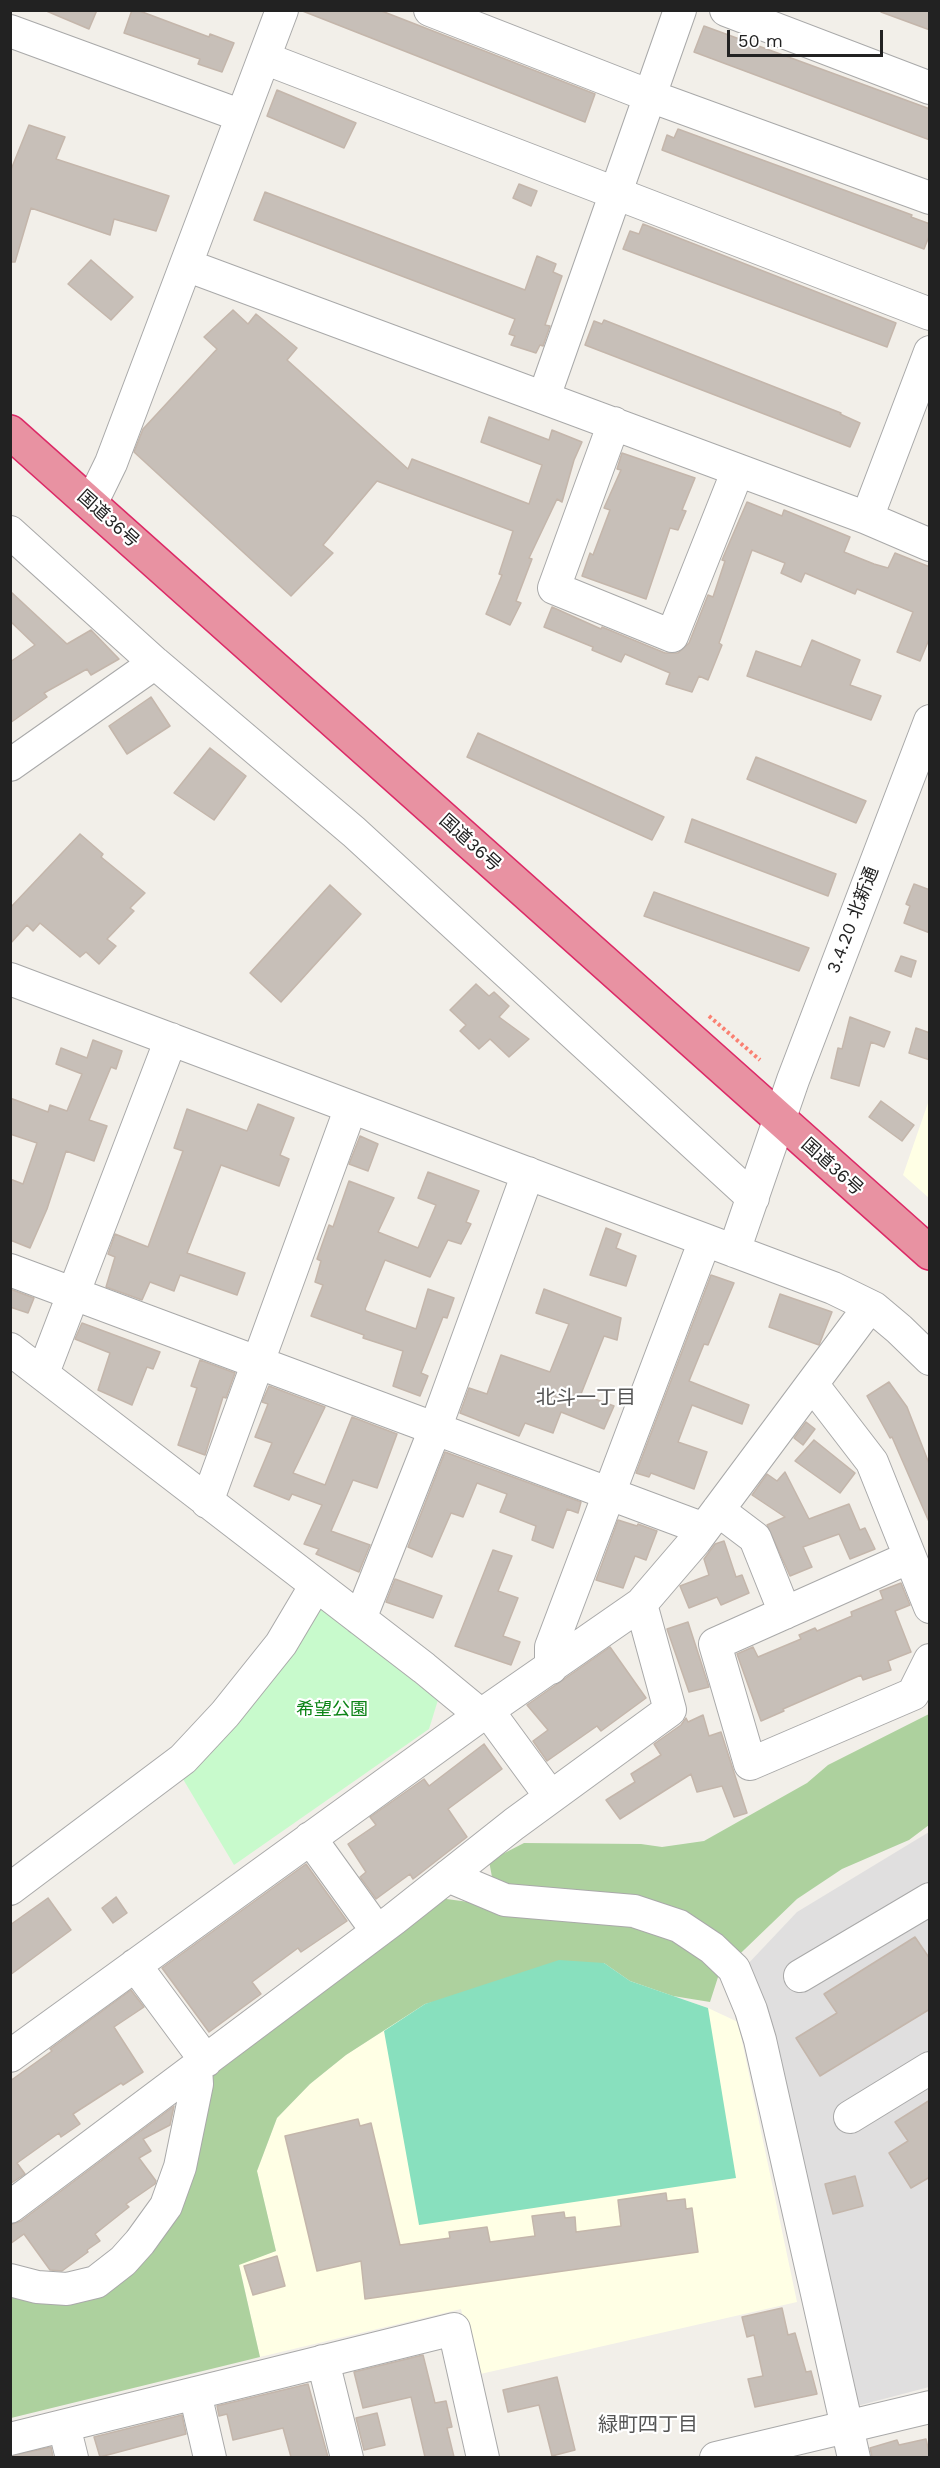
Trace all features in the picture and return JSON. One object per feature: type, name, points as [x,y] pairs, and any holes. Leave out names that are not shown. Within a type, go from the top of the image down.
[{"type":"highway","name":"国道36号","points":[[10,432],[930,1253]]},
{"type":"street","points":[[90,504],[111,463],[282,10]]},
{"type":"street","points":[[430,10],[650,96],[930,198]]},
{"type":"street","points":[[544,397],[680,10]]},
{"type":"street","points":[[726,10],[930,87]]},
{"type":"street","points":[[10,31],[242,116]]},
{"type":"street","points":[[264,58],[930,314]]},
{"type":"street","points":[[186,265],[867,518],[930,545]]},
{"type":"street","points":[[867,518],[930,352]]},
{"type":"street","points":[[614,423],[554,588],[672,636],[738,470]]},
{"type":"street","points":[[10,532],[155,663],[354,832],[753,1198]]},
{"type":"street","points":[[10,765],[155,663]]},
{"type":"street","name":"3.4.20 北新通","points":[[734,1251],[780,1119],[929,725]]},
{"type":"street","points":[[10,979],[833,1288],[870,1306],[899,1329],[930,1359]]},
{"type":"street","points":[[43,1373],[171,1039]]},
{"type":"street","points":[[207,1502],[260,1363],[351,1107]]},
{"type":"street","points":[[360,1619],[435,1429],[528,1173]]},
{"type":"street","points":[[551,1668],[551,1647],[705,1240]]},
{"type":"street","points":[[10,1270],[608,1494],[711,1520],[756,1538],[785,1613]]},
{"type":"street","points":[[10,2056],[484,1713],[641,1604],[711,1520],[870,1306]]},
{"type":"street","points":[[10,1349],[484,1713],[551,1797]]},
{"type":"street","points":[[812,1384],[872,1462],[930,1607]]},
{"type":"street","points":[[910,1557],[716,1644],[750,1764],[913,1694],[930,1660]]},
{"type":"street","points":[[10,1889],[183,1759],[225,1714],[281,1644],[316,1585]]},
{"type":"street","points":[[10,2207],[201,2065],[551,1797],[670,1710],[641,1604]]},
{"type":"street","points":[[310,1838],[377,1931]]},
{"type":"street","points":[[448,1876],[505,1899],[634,1911],[679,1926],[712,1948],[734,1969],[751,2010],[760,2040],[854,2457]]},
{"type":"street","points":[[800,1976],[930,1899]]},
{"type":"street","points":[[10,2280],[37,2287],[67,2289],[96,2282],[123,2261],[166,2206],[180,2167],[201,2065],[135,1965]]},
{"type":"street","points":[[850,2117],[930,2068]]},
{"type":"street","points":[[10,2439],[454,2329],[483,2457]]},
{"type":"street","points":[[323,2361],[347,2457]]},
{"type":"street","points":[[195,2393],[210,2457]]},
{"type":"street","points":[[716,2457],[930,2408]]},
{"type":"street","points":[[64,2426],[72,2457]]},
{"type":"path","points":[[708,1016],[760,1060]]},
{"type":"shaded area","points":[[929,1100],[929,1198],[903,1175]]},
{"type":"shaded area","points":[[929,1832],[929,2387],[857,2406],[745,1967],[797,1912]]},
{"type":"shaded area","points":[[630,1981],[708,2008],[738,2022],[797,2302],[476,2375],[461,2309],[260,2357],[239,2264],[276,2251],[257,2171],[277,2118],[310,2084],[346,2055],[425,2004]]},
{"type":"green space","name":"希望公園","points":[[321,1609],[438,1700],[429,1729],[234,1865],[183,1779]]},
{"type":"green space","points":[[929,1714],[929,1825],[909,1840],[842,1869],[797,1899],[719,1974],[710,2002],[673,1996],[630,1981],[604,1963],[425,2004],[346,2055],[310,2084],[277,2118],[257,2171],[276,2251],[239,2265],[260,2357],[11,2418],[10,2296],[121,2278],[208,2074],[439,1898],[469,1902],[492,1877],[489,1861],[524,1843],[641,1844],[662,1847],[704,1841],[807,1783],[828,1765]]},
{"type":"green space","points":[[559,1960],[604,1963],[630,1981],[708,2008],[736,2178],[419,2225],[384,2031],[425,2004]]},
{"type":"building","points":[[44,10],[97,10],[89,29]]},
{"type":"building","points":[[132,10],[209,37],[210,34],[234,43],[222,72],[198,64],[200,59],[124,33]]},
{"type":"building","points":[[300,10],[379,10],[595,94],[585,122]]},
{"type":"building","points":[[881,10],[930,10],[930,30],[881,12]]},
{"type":"building","points":[[704,26],[930,109],[930,140],[694,52]]},
{"type":"building","points":[[277,90],[356,123],[344,148],[267,116]]},
{"type":"building","points":[[29,125],[65,137],[56,159],[169,196],[156,231],[114,219],[110,235],[31,208],[15,262],[10,262],[10,172]]},
{"type":"building","points":[[678,129],[912,215],[911,217],[930,224],[930,234],[924,249],[662,150],[667,135],[674,138]]},
{"type":"building","points":[[519,184],[537,191],[531,206],[513,198]]},
{"type":"building","points":[[265,192],[525,290],[537,256],[556,264],[553,272],[562,276],[545,325],[550,326],[543,346],[540,345],[536,353],[511,345],[515,336],[509,334],[515,319],[254,220]]},
{"type":"building","points":[[643,224],[896,323],[887,347],[623,249],[630,231],[639,234]]},
{"type":"building","points":[[91,260],[133,297],[111,320],[68,284]]},
{"type":"building","points":[[233,310],[248,324],[256,314],[297,348],[287,360],[408,469],[412,459],[529,504],[542,465],[481,442],[489,417],[549,440],[552,430],[582,442],[574,460],[562,502],[557,499],[529,558],[532,559],[516,601],[521,603],[510,625],[486,614],[502,575],[499,574],[513,531],[377,481],[323,545],[333,553],[291,596],[134,452],[143,429],[217,349],[204,337]]},
{"type":"building","points":[[604,320],[841,413],[860,423],[850,447],[585,345],[594,321],[602,324]]},
{"type":"building","points":[[622,453],[695,478],[682,510],[686,511],[678,530],[670,528],[646,599],[582,576],[590,553],[593,555],[610,510],[604,508],[621,470],[617,469]]},
{"type":"building","points":[[747,502],[782,516],[784,510],[850,537],[844,552],[874,564],[888,568],[895,553],[930,567],[930,637],[920,661],[897,652],[913,612],[857,589],[855,594],[805,573],[801,582],[781,573],[785,563],[752,550],[719,643],[722,645],[708,680],[699,676],[692,692],[666,684],[670,673],[625,654],[621,662],[592,650],[593,647],[544,627],[552,607],[601,629],[602,627],[665,653],[678,653],[689,643],[708,595],[713,597],[725,561],[722,560]]},
{"type":"building","points":[[10,591],[67,644],[91,630],[119,659],[91,675],[87,669],[44,693],[47,697],[10,723],[10,662],[35,645],[10,621]]},
{"type":"building","points":[[812,640],[860,660],[850,685],[881,696],[871,720],[747,676],[756,651],[801,667]]},
{"type":"building","points":[[151,697],[170,726],[127,754],[109,726]]},
{"type":"building","points":[[478,733],[664,817],[652,840],[467,757]]},
{"type":"building","points":[[210,748],[246,776],[214,820],[174,793]]},
{"type":"building","points":[[756,757],[866,801],[856,823],[747,779]]},
{"type":"building","points":[[692,819],[836,874],[828,896],[685,842]]},
{"type":"building","points":[[80,834],[103,854],[101,857],[145,893],[130,908],[134,911],[107,939],[116,946],[99,964],[86,952],[80,957],[40,923],[33,931],[27,925],[10,944],[10,908]]},
{"type":"building","points":[[914,884],[930,890],[930,933],[904,923],[910,906],[906,904]]},
{"type":"building","points":[[330,885],[361,914],[281,1002],[250,973]]},
{"type":"building","points":[[654,892],[809,948],[799,971],[644,916]]},
{"type":"building","points":[[901,956],[916,961],[911,977],[895,971]]},
{"type":"building","points":[[476,984],[489,996],[494,992],[509,1006],[499,1017],[529,1039],[509,1057],[490,1039],[479,1049],[460,1031],[466,1025],[450,1010]]},
{"type":"building","points":[[850,1017],[890,1032],[884,1047],[871,1042],[859,1086],[831,1078],[838,1048],[842,1049]]},
{"type":"building","points":[[916,1028],[930,1033],[930,1060],[909,1053]]},
{"type":"building","points":[[93,1040],[122,1051],[116,1069],[111,1067],[89,1120],[107,1126],[94,1161],[66,1151],[47,1209],[30,1248],[10,1240],[10,1179],[23,1184],[37,1143],[10,1134],[10,1098],[48,1112],[50,1105],[67,1111],[82,1074],[56,1064],[61,1048],[87,1058]]},
{"type":"building","points":[[881,1101],[914,1125],[902,1141],[869,1117]]},
{"type":"building","points":[[258,1104],[294,1118],[280,1155],[289,1159],[279,1186],[221,1165],[187,1253],[245,1273],[237,1295],[180,1275],[174,1291],[150,1282],[142,1300],[106,1287],[115,1257],[108,1254],[115,1234],[148,1247],[183,1151],[174,1148],[187,1109],[247,1131]]},
{"type":"building","points":[[360,1136],[378,1144],[368,1171],[349,1164]]},
{"type":"building","points":[[428,1172],[479,1191],[466,1222],[471,1224],[461,1244],[448,1240],[430,1277],[385,1260],[365,1309],[416,1329],[428,1289],[454,1298],[447,1318],[443,1317],[421,1373],[428,1376],[420,1396],[393,1386],[403,1351],[363,1338],[364,1335],[311,1316],[323,1285],[315,1282],[321,1261],[317,1259],[329,1225],[333,1227],[349,1181],[394,1198],[378,1232],[418,1248],[436,1205],[418,1198]]},
{"type":"building","points":[[606,1228],[621,1234],[616,1248],[636,1256],[626,1286],[590,1275]]},
{"type":"building","points":[[711,1275],[734,1283],[708,1345],[704,1344],[689,1381],[749,1405],[742,1424],[692,1405],[678,1442],[707,1452],[694,1489],[651,1473],[649,1477],[636,1473]]},
{"type":"building","points":[[10,1289],[34,1298],[28,1313],[10,1307]]},
{"type":"building","points":[[544,1289],[621,1318],[617,1340],[604,1336],[581,1394],[614,1406],[604,1429],[561,1412],[553,1433],[525,1423],[519,1436],[460,1413],[469,1388],[487,1394],[501,1355],[550,1372],[569,1324],[536,1313]]},
{"type":"building","points":[[780,1294],[832,1312],[819,1345],[769,1327]]},
{"type":"building","points":[[82,1323],[160,1352],[153,1369],[147,1367],[132,1405],[98,1390],[110,1353],[75,1339]]},
{"type":"building","points":[[200,1360],[235,1373],[226,1398],[223,1397],[205,1455],[178,1445],[197,1388],[191,1386]]},
{"type":"building","points":[[889,1382],[907,1407],[930,1466],[930,1524],[892,1437],[890,1438],[867,1396]]},
{"type":"building","points":[[269,1386],[325,1407],[293,1473],[325,1485],[352,1417],[397,1434],[377,1488],[353,1480],[331,1531],[370,1545],[359,1572],[316,1554],[319,1549],[304,1544],[322,1505],[292,1494],[289,1500],[254,1486],[272,1443],[255,1437],[268,1404],[262,1402]]},
{"type":"building","points":[[806,1422],[815,1429],[803,1445],[794,1438]]},
{"type":"building","points":[[814,1440],[855,1473],[840,1493],[795,1461]]},
{"type":"building","points":[[445,1452],[581,1502],[578,1513],[567,1509],[553,1548],[532,1540],[536,1526],[500,1512],[507,1494],[477,1483],[463,1517],[451,1513],[432,1557],[408,1547]]},
{"type":"building","points":[[785,1472],[809,1519],[849,1504],[860,1530],[865,1528],[875,1549],[850,1559],[839,1534],[803,1547],[812,1567],[790,1576],[767,1525],[785,1517],[752,1495],[767,1474],[777,1481]]},
{"type":"building","points":[[618,1520],[657,1531],[646,1560],[635,1556],[623,1588],[596,1580]]},
{"type":"building","points":[[724,1541],[736,1577],[742,1575],[749,1593],[721,1605],[717,1597],[689,1608],[680,1586],[709,1575],[704,1559],[715,1544]]},
{"type":"building","points":[[493,1550],[512,1556],[498,1591],[518,1598],[503,1636],[520,1642],[511,1665],[455,1646]]},
{"type":"building","points":[[395,1579],[442,1596],[433,1618],[386,1602]]},
{"type":"building","points":[[901,1583],[910,1605],[895,1611],[911,1652],[888,1661],[891,1670],[863,1680],[861,1675],[761,1721],[737,1654],[753,1647],[758,1657],[801,1639],[799,1635],[815,1628],[817,1631],[852,1616],[851,1612],[883,1599],[880,1591]]},
{"type":"building","points":[[688,1622],[709,1687],[689,1692],[667,1629]]},
{"type":"building","points":[[610,1647],[646,1698],[601,1731],[597,1726],[547,1761],[533,1741],[548,1730],[527,1705]]},
{"type":"building","points":[[703,1715],[709,1736],[721,1732],[747,1813],[734,1817],[722,1786],[697,1792],[691,1774],[620,1819],[606,1800],[635,1782],[631,1774],[661,1755],[654,1744],[681,1725],[686,1718],[688,1722]]},
{"type":"building","points":[[484,1744],[502,1769],[448,1809],[467,1837],[413,1879],[410,1874],[376,1899],[360,1877],[366,1872],[348,1844],[376,1825],[370,1817],[424,1779],[429,1786]]},
{"type":"building","points":[[306,1864],[347,1921],[301,1952],[298,1948],[252,1982],[261,1994],[209,2032],[162,1968]]},
{"type":"building","points":[[116,1897],[127,1913],[113,1923],[102,1908]]},
{"type":"building","points":[[48,1898],[71,1930],[10,1975],[10,1925]]},
{"type":"building","points":[[915,1937],[930,1959],[930,2009],[820,2076],[796,2038],[837,2013],[824,1994]]},
{"type":"building","points":[[131,1990],[144,2007],[114,2027],[143,2072],[123,2085],[121,2083],[73,2114],[80,2124],[61,2137],[59,2133],[17,2163],[25,2174],[10,2184],[10,2081]]},
{"type":"building","points":[[930,2100],[930,2177],[911,2188],[889,2153],[908,2141],[895,2122]]},
{"type":"building","points":[[174,2106],[170,2125],[143,2139],[151,2151],[139,2158],[156,2181],[155,2184],[126,2204],[129,2207],[95,2234],[100,2241],[87,2250],[88,2252],[62,2271],[50,2270],[24,2234],[10,2244],[10,2225],[21,2221]]},
{"type":"building","points":[[358,2119],[360,2126],[371,2123],[400,2245],[450,2238],[449,2232],[487,2227],[490,2242],[535,2236],[532,2216],[564,2212],[565,2218],[575,2217],[576,2232],[621,2226],[618,2200],[666,2193],[667,2201],[685,2199],[686,2209],[692,2208],[698,2252],[365,2299],[361,2261],[317,2271],[285,2136]]},
{"type":"building","points":[[855,2176],[863,2206],[833,2214],[825,2184]]},
{"type":"building","points":[[277,2256],[285,2286],[253,2295],[244,2266]]},
{"type":"building","points":[[782,2308],[788,2335],[795,2333],[806,2372],[811,2371],[817,2394],[755,2407],[748,2379],[763,2376],[754,2335],[747,2337],[742,2317]]},
{"type":"building","points":[[423,2355],[435,2403],[446,2401],[452,2427],[447,2428],[454,2457],[425,2457],[411,2397],[363,2408],[354,2372]]},
{"type":"building","points":[[557,2377],[575,2450],[552,2456],[539,2405],[508,2412],[503,2390]]},
{"type":"building","points":[[308,2384],[328,2457],[291,2457],[283,2428],[233,2440],[227,2414],[219,2416],[217,2406]]},
{"type":"building","points":[[377,2413],[385,2445],[364,2450],[356,2418]]},
{"type":"building","points":[[182,2415],[186,2434],[100,2457],[94,2437]]},
{"type":"building","points":[[926,2439],[930,2457],[872,2457],[870,2448],[897,2440],[899,2445]]},
{"type":"building","points":[[51,2447],[53,2457],[10,2457],[10,2456]]},
{"type":"district","name":"北斗一丁目","points":[[586,1398]]},
{"type":"district","name":"緑町四丁目","points":[[648,2425]]}]
